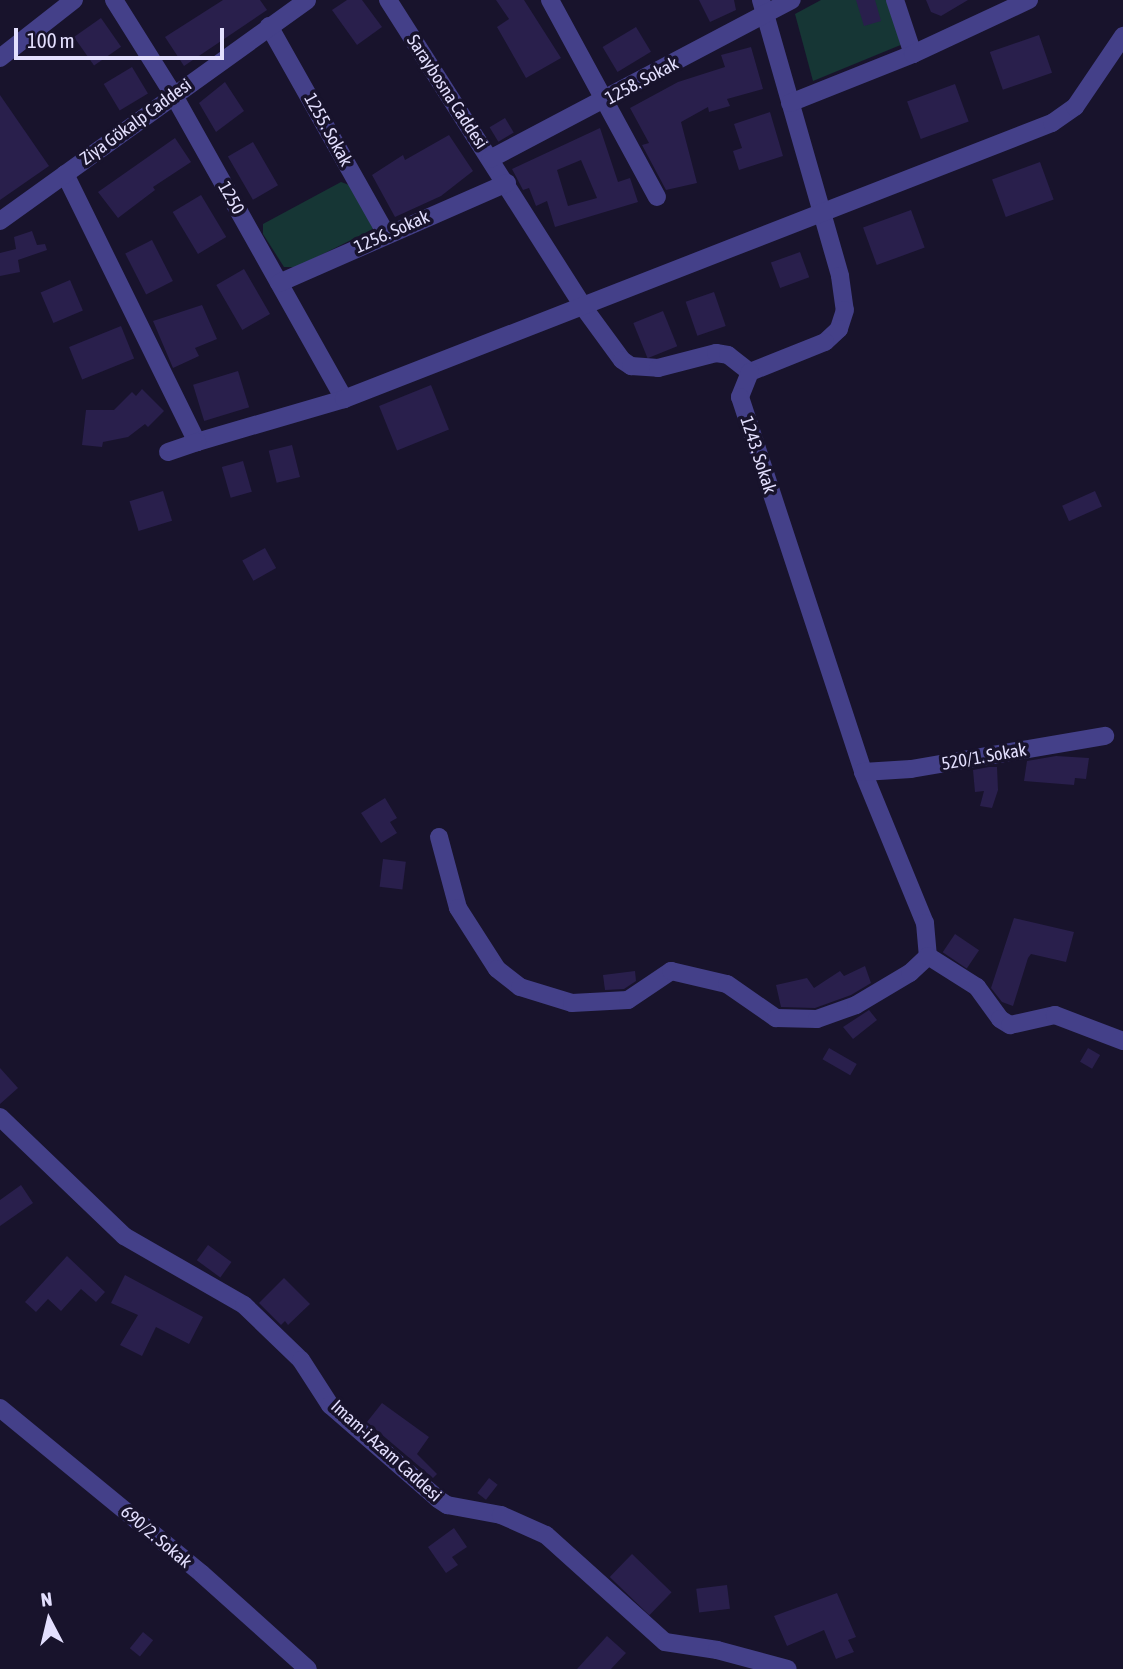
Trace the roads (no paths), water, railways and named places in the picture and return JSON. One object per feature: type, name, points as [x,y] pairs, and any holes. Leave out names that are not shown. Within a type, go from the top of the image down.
[{"type":"street","points":[[0,58],[74,0]]},
{"type":"street","name":"1250","points":[[114,0],[173,94],[344,398]]},
{"type":"street","name":"Ziya Gökalp Caddesi","points":[[0,221],[307,0]]},
{"type":"street","name":"Saraybosna Caddesi","points":[[388,0],[507,183],[584,308],[631,366],[671,367],[716,353],[728,355],[750,372]]},
{"type":"street","points":[[550,0],[608,100],[657,197]]},
{"type":"street","name":"1258. Sokak","points":[[490,159],[608,100],[764,7],[792,0]]},
{"type":"street","points":[[895,0],[913,54]]},
{"type":"street","points":[[790,103],[913,54],[1029,0]]},
{"type":"street","points":[[750,372],[825,342],[839,328],[844,301],[764,7]]},
{"type":"street","name":"1255. Sokak","points":[[269,26],[386,234]]},
{"type":"street","points":[[168,452],[344,398],[584,308],[1061,119],[1075,107],[1121,45]]},
{"type":"street","points":[[65,174],[197,442]]},
{"type":"street","name":"1256. Sokak","points":[[279,283],[507,183]]},
{"type":"street","name":"1243. Sokak","points":[[750,372],[741,388],[742,406],[863,772],[925,923],[928,956]]},
{"type":"street","name":"520/1. Sokak","points":[[863,772],[911,769],[1105,736]]},
{"type":"street","points":[[439,837],[458,908],[497,969],[520,987],[572,1003],[609,1004],[633,997],[671,971],[727,984],[776,1018],[805,1020],[843,1012],[910,973],[928,956],[977,987],[1000,1019],[1010,1024],[1055,1015],[1123,1041]]},
{"type":"street","name":"Imam-i Azam Caddesi","points":[[0,1117],[124,1236],[244,1305],[301,1360],[331,1405],[438,1499],[447,1505],[501,1515],[546,1535],[665,1642],[717,1650],[788,1669]]},
{"type":"street","name":"690/2. Sokak","points":[[0,1408],[308,1669]]}]
